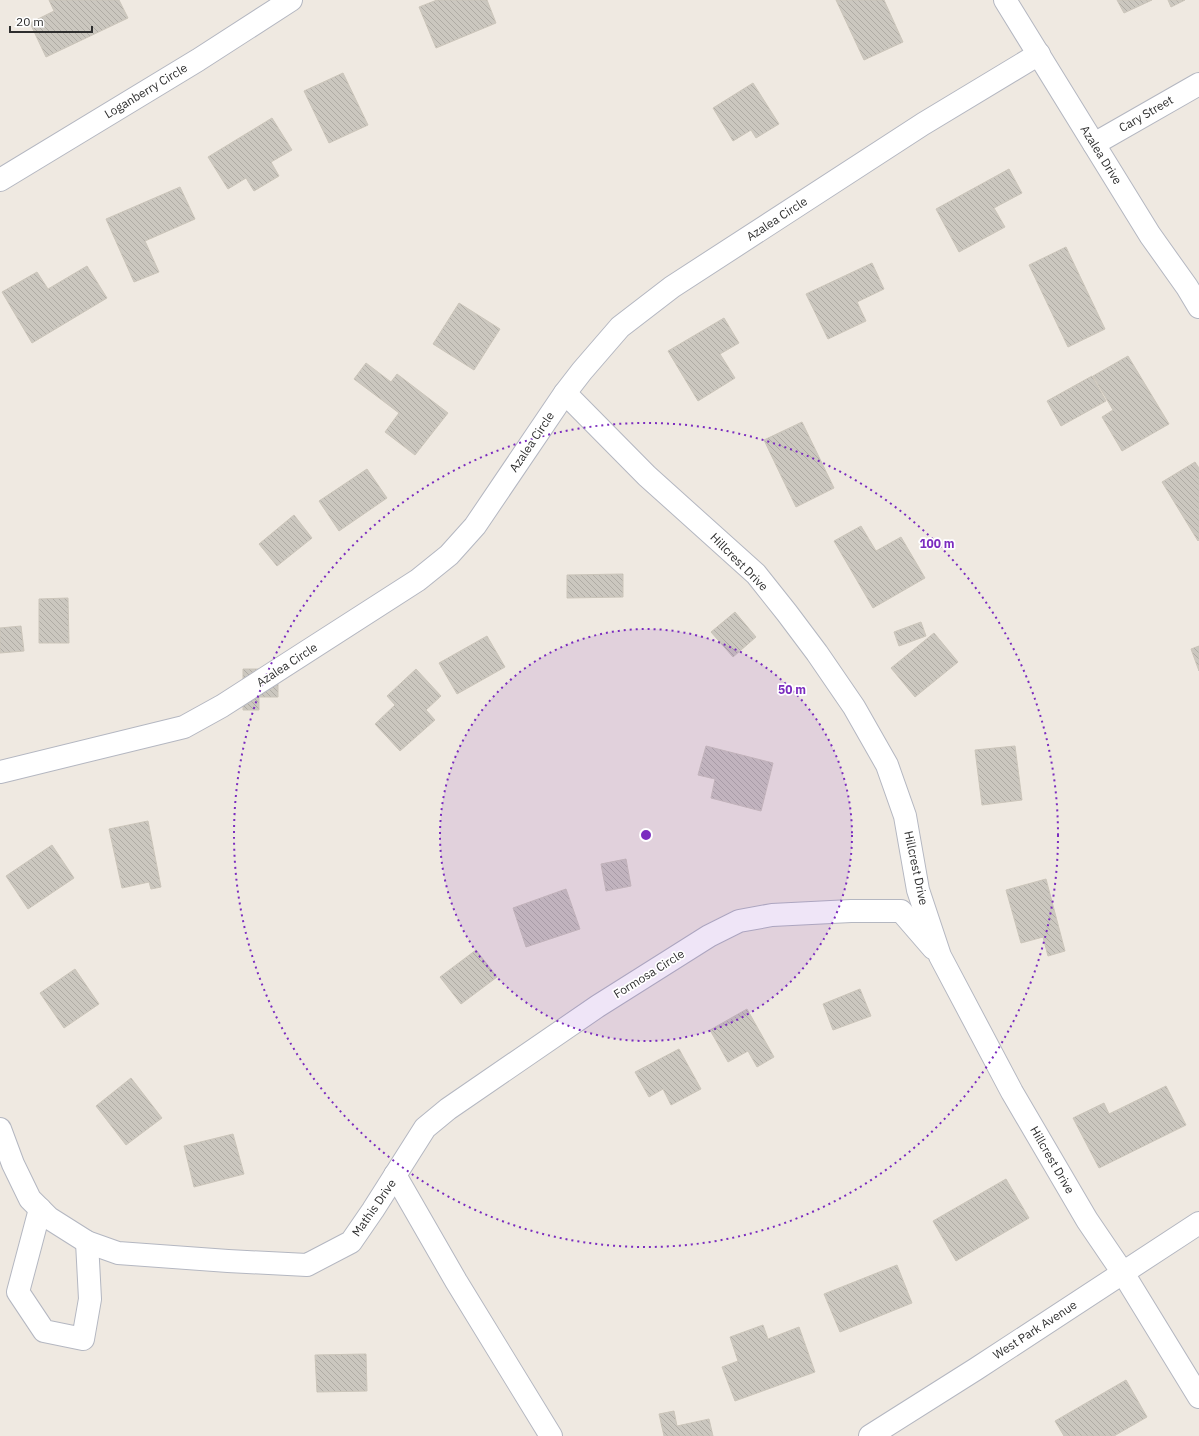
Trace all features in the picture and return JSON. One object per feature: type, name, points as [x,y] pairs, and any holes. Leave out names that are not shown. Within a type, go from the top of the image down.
[{"type":"street","name":"Loganberry Circle","points":[[0,180],[198,60],[291,0]]},
{"type":"street","name":"Azalea Drive","points":[[1006,0],[1150,235],[1187,287],[1199,307]]},
{"type":"street","name":"Azalea Circle","points":[[0,772],[184,726],[222,706],[418,580],[449,555],[475,526],[565,393],[620,327],[672,287],[922,124],[1039,54]]},
{"type":"street","name":"Cary Street","points":[[1094,144],[1199,84]]},
{"type":"street","name":"Hillcrest Drive","points":[[565,393],[647,476],[756,574],[809,642],[854,707],[888,765],[905,816],[918,890],[940,956],[1012,1092],[1088,1220],[1199,1396]]},
{"type":"street","name":"Formosa Circle","points":[[395,1175],[425,1128],[448,1108],[598,1006],[709,936],[739,920],[772,916],[851,911],[901,911],[940,956]]},
{"type":"street","name":"Mathis Drive","points":[[0,1129],[13,1164],[30,1199],[49,1218],[87,1242],[118,1253],[307,1265],[351,1242],[395,1175],[456,1281],[551,1436]]},
{"type":"street","points":[[40,1209],[18,1292],[44,1331],[84,1339],[90,1299],[87,1242]]},
{"type":"street","name":"West Park Avenue","points":[[870,1436],[1199,1223]]},
{"type":"building","points":[[49,0],[119,0],[128,18],[46,57],[30,23],[54,11]]},
{"type":"building","points":[[437,0],[487,0],[496,23],[436,48],[419,7]]},
{"type":"building","points":[[836,0],[884,0],[903,42],[864,60]]},
{"type":"building","points":[[1117,0],[1152,0],[1124,13]]},
{"type":"building","points":[[1168,0],[1185,0],[1171,7]]},
{"type":"building","points":[[343,73],[368,125],[329,143],[304,91]]},
{"type":"building","points":[[753,83],[779,124],[756,138],[751,130],[733,141],[713,108]]},
{"type":"building","points":[[272,118],[292,150],[271,162],[279,176],[254,191],[246,178],[228,189],[208,157]]},
{"type":"building","points":[[1009,169],[1022,193],[994,208],[1005,227],[959,252],[936,209]]},
{"type":"building","points":[[180,187],[195,219],[145,241],[159,272],[134,282],[106,219]]},
{"type":"building","points":[[1066,247],[1105,329],[1068,347],[1029,265]]},
{"type":"building","points":[[872,263],[884,289],[857,302],[866,321],[828,339],[806,294]]},
{"type":"building","points":[[87,266],[107,298],[32,343],[2,292],[37,272],[48,289]]},
{"type":"building","points":[[459,303],[500,329],[474,370],[433,344]]},
{"type":"building","points":[[724,318],[739,343],[720,354],[735,378],[698,401],[668,351]]},
{"type":"building","points":[[1128,356],[1169,424],[1122,451],[1102,417],[1113,410],[1093,376]]},
{"type":"building","points":[[366,363],[391,382],[397,374],[448,413],[415,455],[385,432],[399,413],[354,379]]},
{"type":"building","points":[[1092,376],[1106,401],[1061,426],[1047,401]]},
{"type":"building","points":[[802,422],[834,488],[796,507],[764,440]]},
{"type":"building","points":[[1195,462],[1199,468],[1198,541],[1162,482]]},
{"type":"building","points":[[367,469],[387,498],[339,531],[319,501]]},
{"type":"building","points":[[294,515],[312,538],[277,566],[259,544]]},
{"type":"building","points":[[861,526],[876,551],[901,537],[925,578],[873,608],[834,541]]},
{"type":"building","points":[[623,574],[623,597],[567,598],[567,575]]},
{"type":"building","points":[[68,598],[69,643],[39,643],[39,599]]},
{"type":"building","points":[[735,612],[756,637],[733,657],[711,632]]},
{"type":"building","points":[[921,622],[926,636],[899,646],[894,632]]},
{"type":"building","points":[[21,626],[24,651],[0,653],[0,628]]},
{"type":"building","points":[[934,633],[958,662],[915,697],[891,668]]},
{"type":"building","points":[[487,636],[505,667],[457,694],[439,663]]},
{"type":"building","points":[[1199,646],[1199,671],[1191,649]]},
{"type":"building","points":[[243,669],[278,669],[278,697],[259,697],[259,710],[243,710]]},
{"type":"building","points":[[416,669],[441,696],[426,710],[435,720],[400,751],[375,724],[395,705],[387,696]]},
{"type":"building","points":[[706,746],[773,763],[761,811],[711,798],[715,779],[698,775]]},
{"type":"building","points":[[1015,746],[1022,800],[982,805],[975,750]]},
{"type":"building","points":[[148,821],[161,887],[151,889],[149,882],[122,888],[109,829]]},
{"type":"building","points":[[52,845],[74,878],[28,909],[6,876]]},
{"type":"building","points":[[626,859],[631,886],[606,891],[601,864]]},
{"type":"building","points":[[1046,879],[1065,951],[1048,956],[1043,937],[1021,943],[1006,890]]},
{"type":"building","points":[[566,889],[580,929],[526,947],[513,908]]},
{"type":"building","points":[[476,950],[497,977],[461,1004],[440,977]]},
{"type":"building","points":[[75,969],[99,1004],[64,1028],[40,993]]},
{"type":"building","points":[[860,989],[871,1016],[833,1030],[823,1004]]},
{"type":"building","points":[[747,1009],[774,1057],[757,1067],[748,1051],[728,1062],[710,1030]]},
{"type":"building","points":[[679,1049],[701,1089],[671,1105],[663,1089],[649,1097],[635,1072]]},
{"type":"building","points":[[131,1078],[162,1118],[126,1145],[96,1106]]},
{"type":"building","points":[[1166,1086],[1186,1125],[1099,1168],[1073,1118],[1104,1103],[1109,1114]]},
{"type":"building","points":[[233,1134],[244,1174],[194,1187],[184,1146]]},
{"type":"building","points":[[1006,1179],[1029,1218],[956,1261],[933,1221]]},
{"type":"building","points":[[897,1265],[912,1303],[840,1332],[824,1294]]},
{"type":"building","points":[[763,1325],[768,1339],[799,1327],[815,1372],[735,1401],[722,1367],[738,1361],[730,1337]]},
{"type":"building","points":[[366,1354],[367,1391],[317,1392],[315,1355]]},
{"type":"building","points":[[1126,1380],[1147,1417],[1114,1436],[1064,1436],[1055,1421]]},
{"type":"building","points":[[674,1411],[677,1426],[709,1419],[713,1436],[664,1436],[659,1414]]}]
